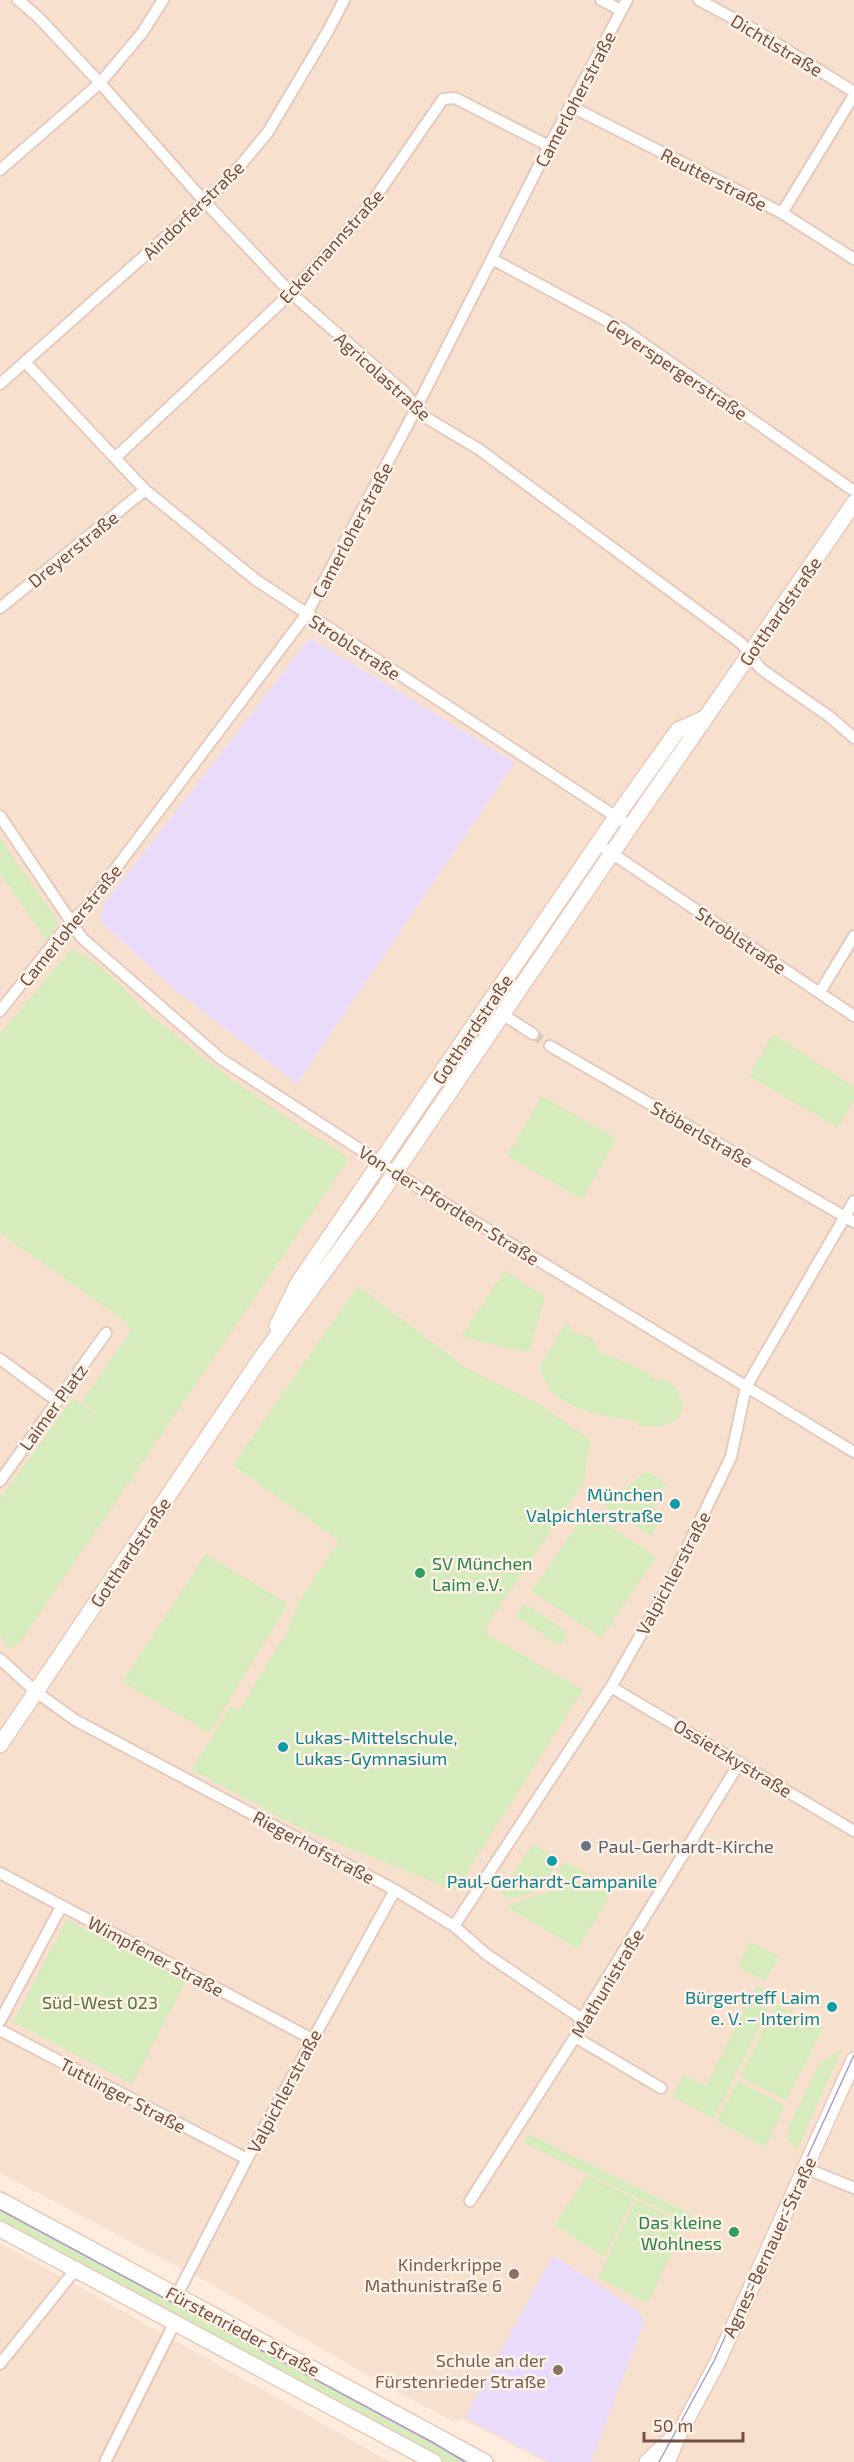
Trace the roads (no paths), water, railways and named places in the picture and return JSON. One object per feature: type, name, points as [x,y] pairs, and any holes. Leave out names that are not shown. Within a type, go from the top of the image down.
[{"type":"street","name":"Agricolastraße","points":[[18,0],[38,17],[100,83],[205,202],[291,293],[404,392],[425,417],[480,450],[741,643],[761,669],[830,717],[854,738]]},
{"type":"street","points":[[0,170],[100,83],[142,33],[163,0]]},
{"type":"street","name":"Aindorferstraße","points":[[0,384],[205,202],[234,173],[268,132],[344,0]]},
{"type":"street","points":[[601,0],[624,5]]},
{"type":"street","name":"Dichtlstraße","points":[[699,0],[753,29],[854,94]]},
{"type":"street","name":"Camerloherstraße","points":[[0,1011],[72,920],[86,909],[306,615],[417,408],[549,146],[624,5]]},
{"type":"street","points":[[782,213],[854,94]]},
{"type":"street","name":"Eckermannstraße","points":[[115,458],[291,293],[368,208],[443,99],[455,98],[549,146]]},
{"type":"street","name":"Reutterstraße","points":[[570,106],[782,213],[854,259]]},
{"type":"street","name":"Geyerspergerstraße","points":[[492,259],[624,330],[854,491]]},
{"type":"street","name":"Stroblstraße","points":[[26,363],[145,489],[208,543],[306,615],[630,826]]},
{"type":"street","name":"Dreyerstraße","points":[[0,608],[145,489]]},
{"type":"street","name":"Gotthardstraße","points":[[0,1744],[261,1358],[315,1286],[854,503]]},
{"type":"street","name":"Gotthardstraße","points":[[261,1358],[298,1283],[616,816],[678,730],[705,718]]},
{"type":"street","name":"Von-der-Pfordten-Straße","points":[[0,816],[82,938],[221,1059],[394,1172],[854,1452]]},
{"type":"street","name":"Stroblstraße","points":[[598,844],[854,1016]]},
{"type":"street","points":[[820,992],[854,936]]},
{"type":"street","points":[[502,1014],[533,1034]]},
{"type":"street","name":"Stöberlstraße","points":[[550,1046],[849,1219]]},
{"type":"street","name":"Valpichlerstraße","points":[[454,1926],[611,1687],[668,1587],[731,1457],[746,1387],[849,1219],[854,1201]]},
{"type":"street","name":"Laimer Platz","points":[[0,1481],[106,1333]]},
{"type":"street","points":[[0,1359],[57,1401]]},
{"type":"street","name":"Riegerhofstraße","points":[[0,1659],[35,1691],[75,1720],[394,1890],[454,1926],[486,1954],[582,2019]]},
{"type":"street","name":"Ossietzkystraße","points":[[611,1687],[854,1831]]},
{"type":"street","name":"Mathunistraße","points":[[470,2201],[575,2037],[582,2019],[740,1762]]},
{"type":"street","name":"Wimpfener Straße","points":[[0,1874],[312,2039]]},
{"type":"street","name":"Valpichlerstraße","points":[[177,2295],[247,2159],[394,1890]]},
{"type":"street","points":[[0,2021],[61,1907]]},
{"type":"street","name":"Tuttlinger Straße","points":[[0,2030],[247,2159]]},
{"type":"street","points":[[575,2037],[661,2088]]},
{"type":"street","name":"Agnes-Bernauer-Straße","points":[[667,2462],[717,2362],[854,2061]]},
{"type":"street","points":[[806,2168],[854,2188]]},
{"type":"street","name":"Fürstenrieder Straße","points":[[0,2200],[485,2462]]},
{"type":"street","name":"Fürstenrieder Straße","points":[[0,2229],[434,2462]]},
{"type":"street","points":[[0,2364],[76,2269]]},
{"type":"street","points":[[105,2462],[174,2324]]},
{"type":"street","name":"Agnes-Bernauer-Straße","points":[[647,2462],[680,2432]]},
{"type":"tunnel","points":[[533,1034],[550,1046]]},
{"type":"tram line","points":[[659,2462],[714,2361],[854,2055]]},
{"type":"tram line","points":[[0,2210],[432,2442],[465,2462]]},
{"type":"place","name":"München Valpichlerstraße","points":[[675,1504]]},
{"type":"place","name":"SV München Laim e.V.","points":[[420,1573]]},
{"type":"place","name":"Lukas-Mittelschule, Lukas-Gymnasium","points":[[283,1747]]},
{"type":"place","name":"Paul-Gerhardt-Kirche","points":[[586,1846]]},
{"type":"place","name":"Paul-Gerhardt-Campanile","points":[[552,1861]]},
{"type":"place","name":"Bürgertreff Laim e. V. – Interim","points":[[832,2007]]},
{"type":"place","name":"Das kleine Wohlness","points":[[734,2232]]},
{"type":"place","name":"Kinderkrippe Mathunistraße 6","points":[[514,2274]]},
{"type":"place","name":"Schule an der Fürstenrieder Straße","points":[[558,2370]]},
{"type":"park label","name":"Süd-West 023","points":[[100,2002]]}]
